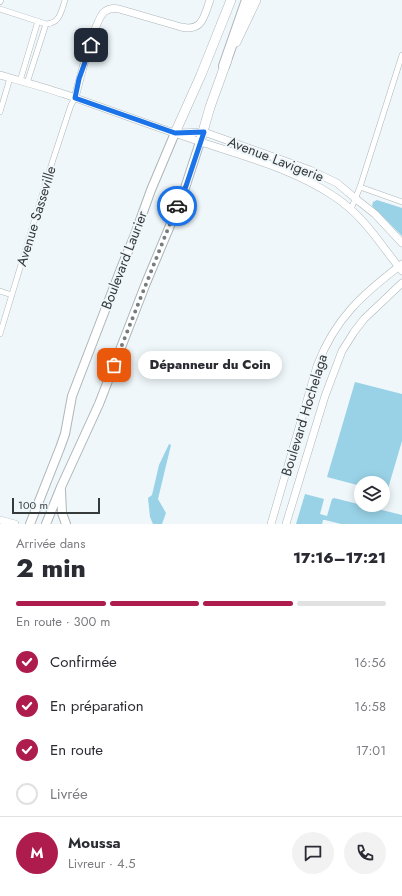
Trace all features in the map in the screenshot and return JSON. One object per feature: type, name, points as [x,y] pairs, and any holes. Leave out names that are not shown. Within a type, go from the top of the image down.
[{"type":"highway","name":"Boulevard Laurier","points":[[175,133],[231,0]]},
{"type":"highway","name":"Boulevard Laurier","points":[[200,142],[224,66],[248,0]]},
{"type":"highway","points":[[224,66],[256,0]]},
{"type":"main road","name":"Boulevard Laurier","points":[[30,524],[60,448],[72,396],[151,190],[175,133]]},
{"type":"main road","name":"Boulevard Laurier","points":[[46,524],[61,486],[99,404],[146,283],[182,197],[200,142]]},
{"type":"main road","points":[[61,486],[62,513],[66,524]]},
{"type":"street","points":[[0,9],[46,24],[56,21],[60,17],[65,0]]},
{"type":"street","points":[[75,98],[79,79],[94,33],[100,18],[106,11],[114,8],[181,27],[191,28],[196,27],[202,22],[210,0]]},
{"type":"street","points":[[20,81],[38,21]]},
{"type":"street","points":[[27,83],[46,24]]},
{"type":"street","points":[[351,209],[360,187],[402,55]]},
{"type":"street","name":"Avenue Lavigerie","points":[[0,74],[75,98],[200,142],[250,157],[288,172],[335,196],[351,209],[371,228],[401,267]]},
{"type":"street","points":[[0,112],[10,78]]},
{"type":"street","name":"Avenue Sasseville","points":[[0,334],[49,172],[71,105],[75,98]]},
{"type":"street","name":"Avenue Lavigerie","points":[[175,133],[204,132],[310,170],[337,183],[380,219],[402,243]]},
{"type":"street","points":[[360,187],[402,202]]},
{"type":"street","name":"Boulevard Hochelaga","points":[[271,524],[321,353],[345,314],[359,300],[401,267]]},
{"type":"street","name":"Boulevard Hochelaga","points":[[286,524],[326,396],[342,351],[364,319],[402,283]]},
{"type":"street","points":[[0,291],[12,295]]},
{"type":"street","points":[[0,520],[15,524]]},
{"type":"shaded area","points":[[377,200],[402,208],[402,236],[372,206],[373,202]]},
{"type":"shaded area","points":[[355,382],[402,394],[402,441],[390,482],[390,476],[354,476],[354,484],[327,477]]},
{"type":"shaded area","points":[[169,444],[171,445],[158,499],[166,513],[162,524],[153,524],[150,517],[148,498],[152,495],[159,465]]},
{"type":"shaded area","points":[[305,494],[324,499],[320,514],[327,516],[332,499],[334,498],[354,503],[354,512],[390,512],[402,515],[402,524],[341,524],[323,520],[322,524],[296,524]]},
{"type":"way so far","points":[[114,365],[177,206]]},
{"type":"place","name":"Dépanneur du Coin","points":[[114,365]]},
{"type":"route","points":[[91,45],[79,79],[75,98],[175,133],[204,132],[182,197],[177,206]]}]
